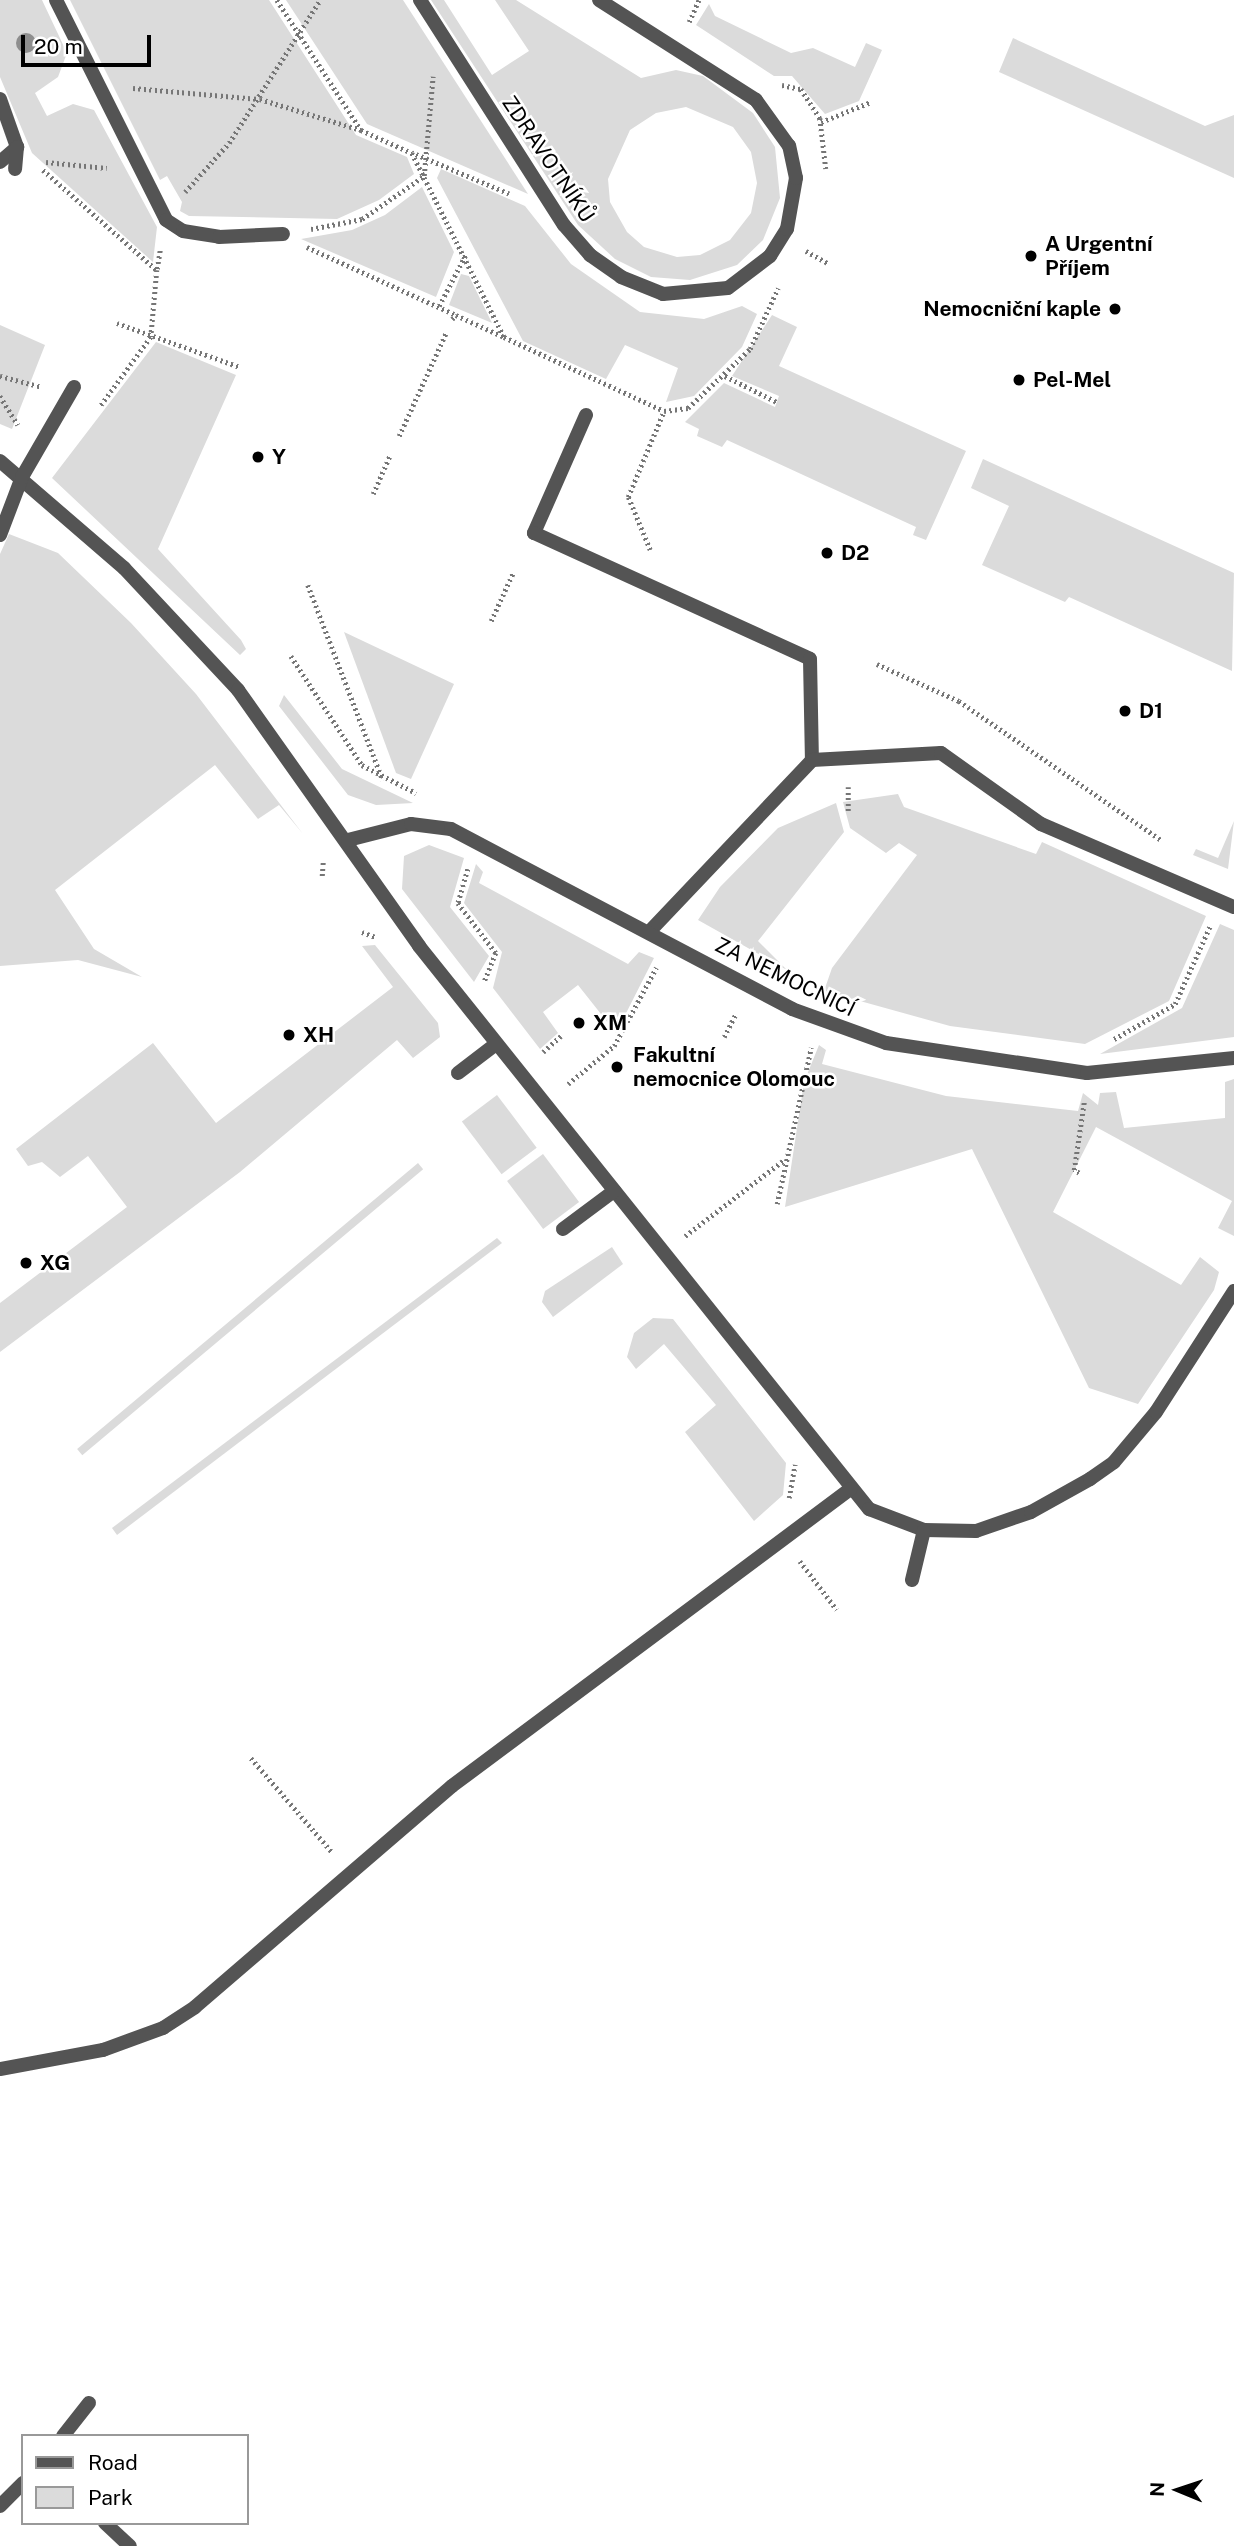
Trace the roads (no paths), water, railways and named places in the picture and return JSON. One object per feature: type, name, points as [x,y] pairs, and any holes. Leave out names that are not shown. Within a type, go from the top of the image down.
[{"type":"street","points":[[56,0],[166,220],[183,231],[219,237],[287,234]]},
{"type":"street","name":"ZDRAVOTNÍKŮ","points":[[420,0],[564,225],[590,255],[621,277],[663,294],[728,288],[770,256],[787,229],[796,178],[789,146],[756,100],[599,0]]},
{"type":"street","points":[[0,99],[18,147],[15,169]]},
{"type":"street","points":[[0,162],[18,147]]},
{"type":"street","points":[[0,535],[22,477],[71,392]]},
{"type":"street","points":[[586,415],[534,533],[810,659],[812,760]]},
{"type":"street","points":[[0,461],[22,477],[133,576],[212,659],[496,1044],[850,1489],[890,1522],[924,1530],[959,1533],[1002,1524],[1114,1462],[1156,1412],[1234,1292]]},
{"type":"street","points":[[649,932],[812,760],[941,753],[1041,824],[1234,907]]},
{"type":"street","name":"ZA NEMOCNICÍ","points":[[348,840],[411,824],[451,829],[856,1035],[944,1056],[1087,1073],[1234,1058]]},
{"type":"street","points":[[458,1073],[496,1044]]},
{"type":"street","points":[[563,1230],[614,1191]]},
{"type":"street","points":[[0,2069],[103,2050],[163,2028],[194,2007],[452,1786],[850,1489]]},
{"type":"street","points":[[912,1580],[924,1530]]},
{"type":"street","points":[[65,2434],[89,2403]]},
{"type":"street","points":[[0,2507],[21,2485]]},
{"type":"street","points":[[107,2525],[130,2546]]},
{"type":"place","name":"A Urgentní Příjem","points":[[1031,256]]},
{"type":"place","name":"Nemocniční kaple","points":[[1115,309]]},
{"type":"place","name":"Pel-Mel","points":[[1019,380]]},
{"type":"place","name":"Y","points":[[258,457]]},
{"type":"place","name":"D2","points":[[827,553]]},
{"type":"place","name":"D1","points":[[1125,711]]},
{"type":"place","name":"XM","points":[[579,1023]]},
{"type":"place","name":"XH","points":[[289,1035]]},
{"type":"place","name":"Fakultní nemocnice Olomouc","points":[[617,1067]]},
{"type":"place","name":"XG","points":[[26,1263]]}]
